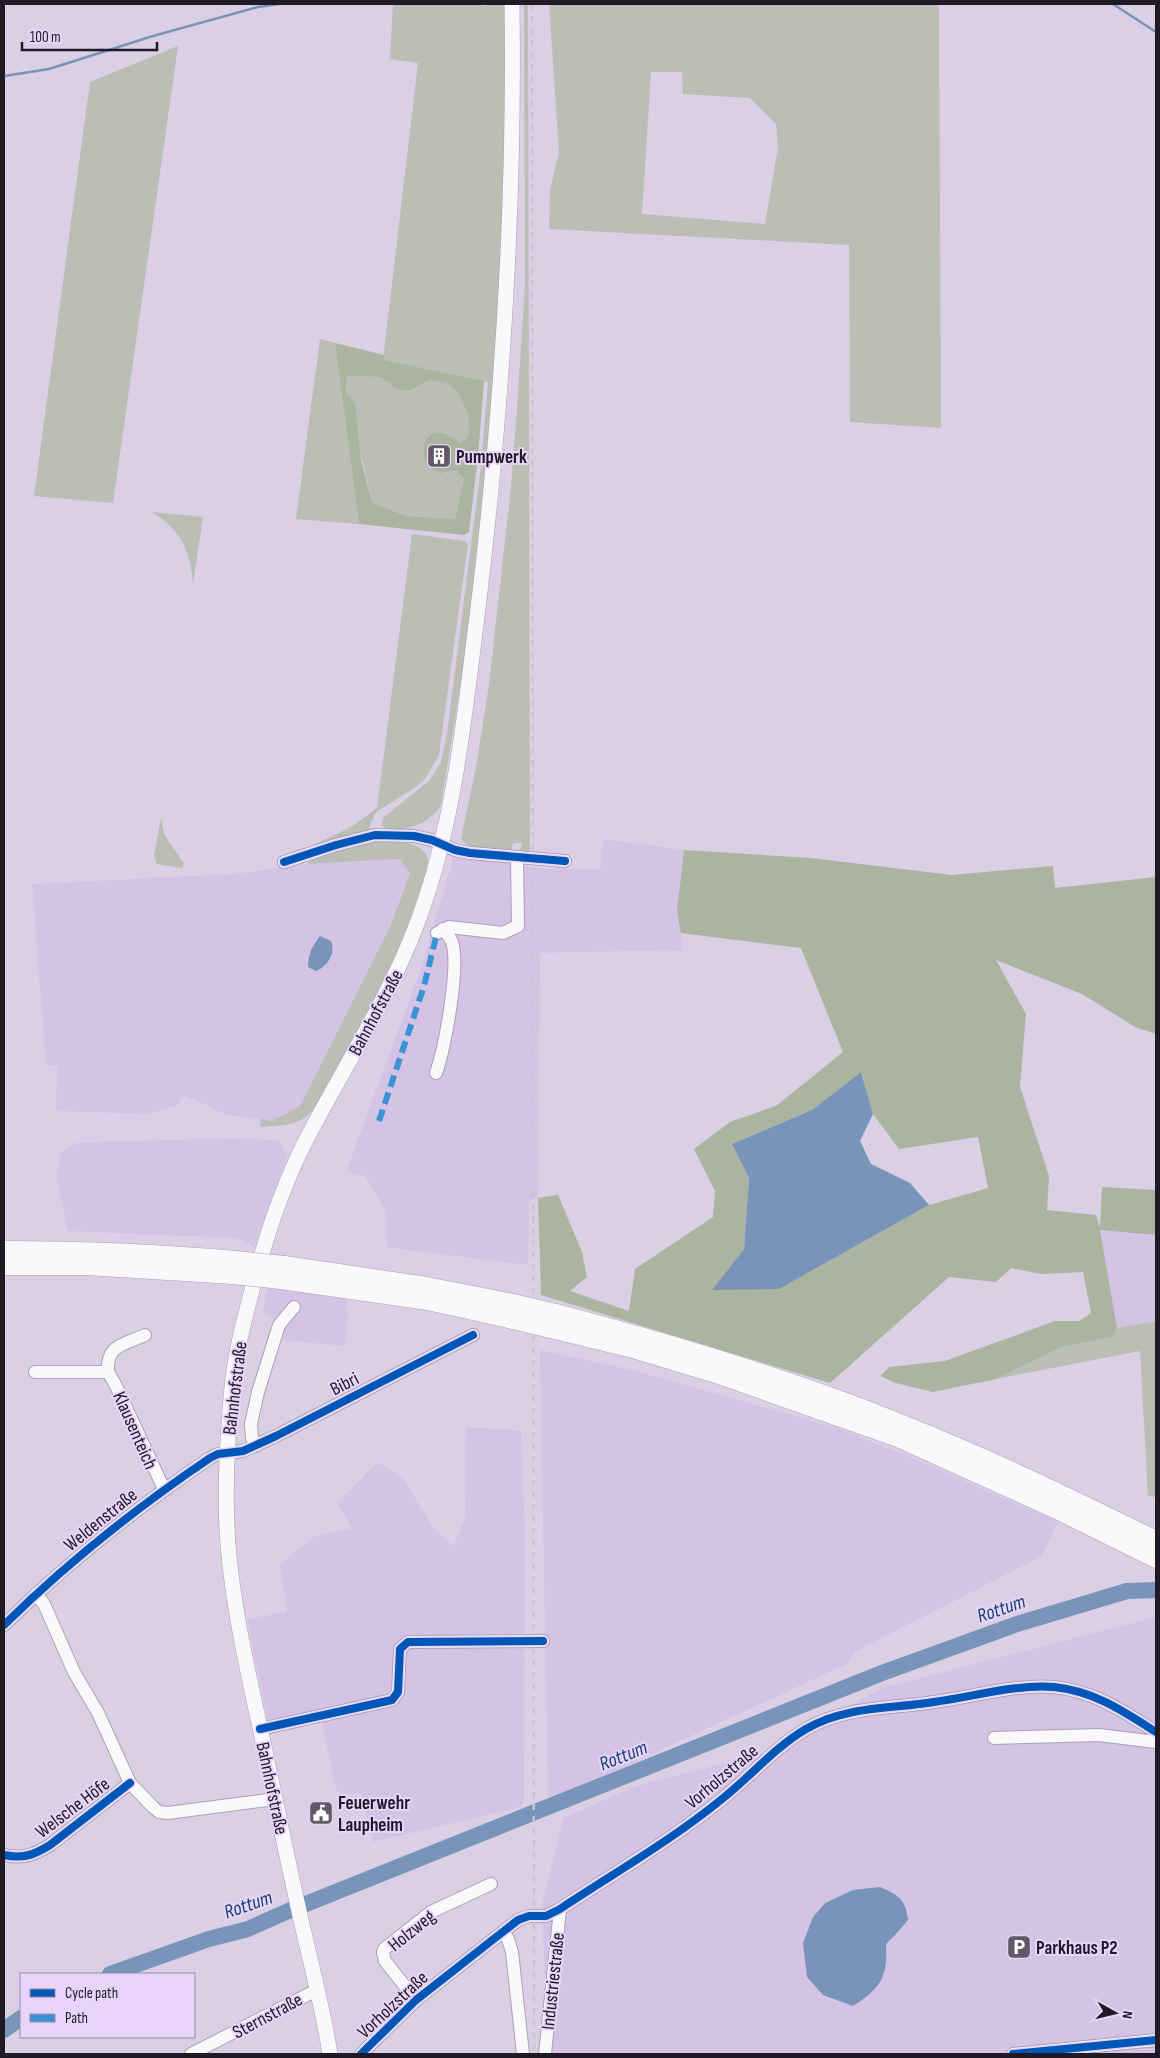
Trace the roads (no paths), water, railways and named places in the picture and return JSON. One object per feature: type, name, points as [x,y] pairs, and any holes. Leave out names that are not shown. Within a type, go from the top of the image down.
[{"type":"highway","points":[[4,1250],[106,1251],[234,1268],[427,1286],[556,1322],[634,1349],[714,1373],[898,1438],[1084,1514],[1156,1540]]},
{"type":"highway","points":[[4,1266],[234,1268]]},
{"type":"highway","points":[[1084,1514],[1156,1559]]},
{"type":"main road","name":"Bahnhofstraße","points":[[330,2054],[247,1672],[233,1592],[228,1536],[226,1453],[233,1379],[239,1341],[275,1209],[306,1140],[395,976],[425,901],[441,844],[464,722],[494,459],[510,240],[513,136],[512,4]]},
{"type":"street","points":[[284,862],[375,834],[414,836],[470,853],[565,861]]},
{"type":"street","points":[[436,1073],[442,1056],[453,976],[452,942],[440,931],[456,927],[503,933],[518,926],[517,857]]},
{"type":"street","name":"Bahnhofstraße","points":[[256,1445],[252,1438],[251,1424],[258,1392],[279,1325],[294,1307]]},
{"type":"street","name":"Klausenteich","points":[[145,1334],[109,1354],[107,1360],[108,1372],[164,1489]]},
{"type":"street","name":"Bibri","points":[[226,1453],[243,1451],[256,1445],[473,1335]]},
{"type":"street","name":"Klausenteich","points":[[35,1372],[108,1372]]},
{"type":"street","name":"Weldenstraße","points":[[4,1625],[36,1594],[108,1532],[164,1489],[210,1458],[226,1453]]},
{"type":"street","name":"Welsche Höfe","points":[[36,1594],[44,1604],[74,1672],[98,1714],[130,1784],[159,1812],[275,1799]]},
{"type":"street","points":[[260,1729],[392,1700],[398,1692],[400,1649],[408,1642],[543,1641]]},
{"type":"street","name":"Vorholzstraße","points":[[361,2054],[416,2000],[518,1920],[529,1916],[546,1916],[560,1909],[683,1828],[724,1798],[764,1761],[807,1728],[856,1710],[933,1703],[1027,1687],[1054,1687],[1110,1702],[1156,1732]]},
{"type":"street","points":[[994,1738],[1098,1736],[1156,1742]]},
{"type":"street","name":"Welsche Höfe","points":[[4,1855],[18,1858],[37,1853],[130,1784]]},
{"type":"street","name":"Holzweg","points":[[416,2000],[385,1961],[383,1957],[384,1949],[431,1912],[492,1884]]},
{"type":"street","name":"Industriestraße","points":[[545,2054],[560,1909]]},
{"type":"street","points":[[503,1933],[508,1939],[512,1952],[523,2054]]},
{"type":"street","name":"Sternstraße","points":[[190,2054],[316,1990]]},
{"type":"street","points":[[1014,2054],[1156,2040]]},
{"type":"water","points":[[320,936],[331,941],[332,950],[327,963],[316,971],[308,967],[308,963],[311,951]]},
{"type":"water","points":[[861,1072],[873,1114],[860,1141],[871,1164],[910,1183],[929,1205],[779,1289],[712,1290],[744,1249],[749,1178],[732,1144],[812,1110]]},
{"type":"water","points":[[880,1887],[896,1895],[903,1902],[908,1920],[886,1944],[886,1965],[881,1981],[863,2000],[853,2006],[823,1995],[807,1977],[803,1943],[813,1917],[825,1903],[853,1890]]},
{"type":"waterway","points":[[4,76],[49,69],[153,36],[258,7],[279,4]]},
{"type":"waterway","points":[[1113,4],[1156,32]]},
{"type":"waterway","name":"Rottum","points":[[113,1973],[209,1939],[248,1929],[286,1912],[882,1673],[1017,1624],[1127,1591],[1156,1590]]},
{"type":"waterway","name":"Rottum","points":[[4,2030],[20,2019]]},
{"type":"railway","points":[[532,4],[534,2054]]},
{"type":"place","name":"Pumpwerk","points":[[439,456]]},
{"type":"place","name":"Feuerwehr Laupheim","points":[[321,1813]]},
{"type":"place","name":"Parkhaus P2","points":[[1019,1947]]}]
